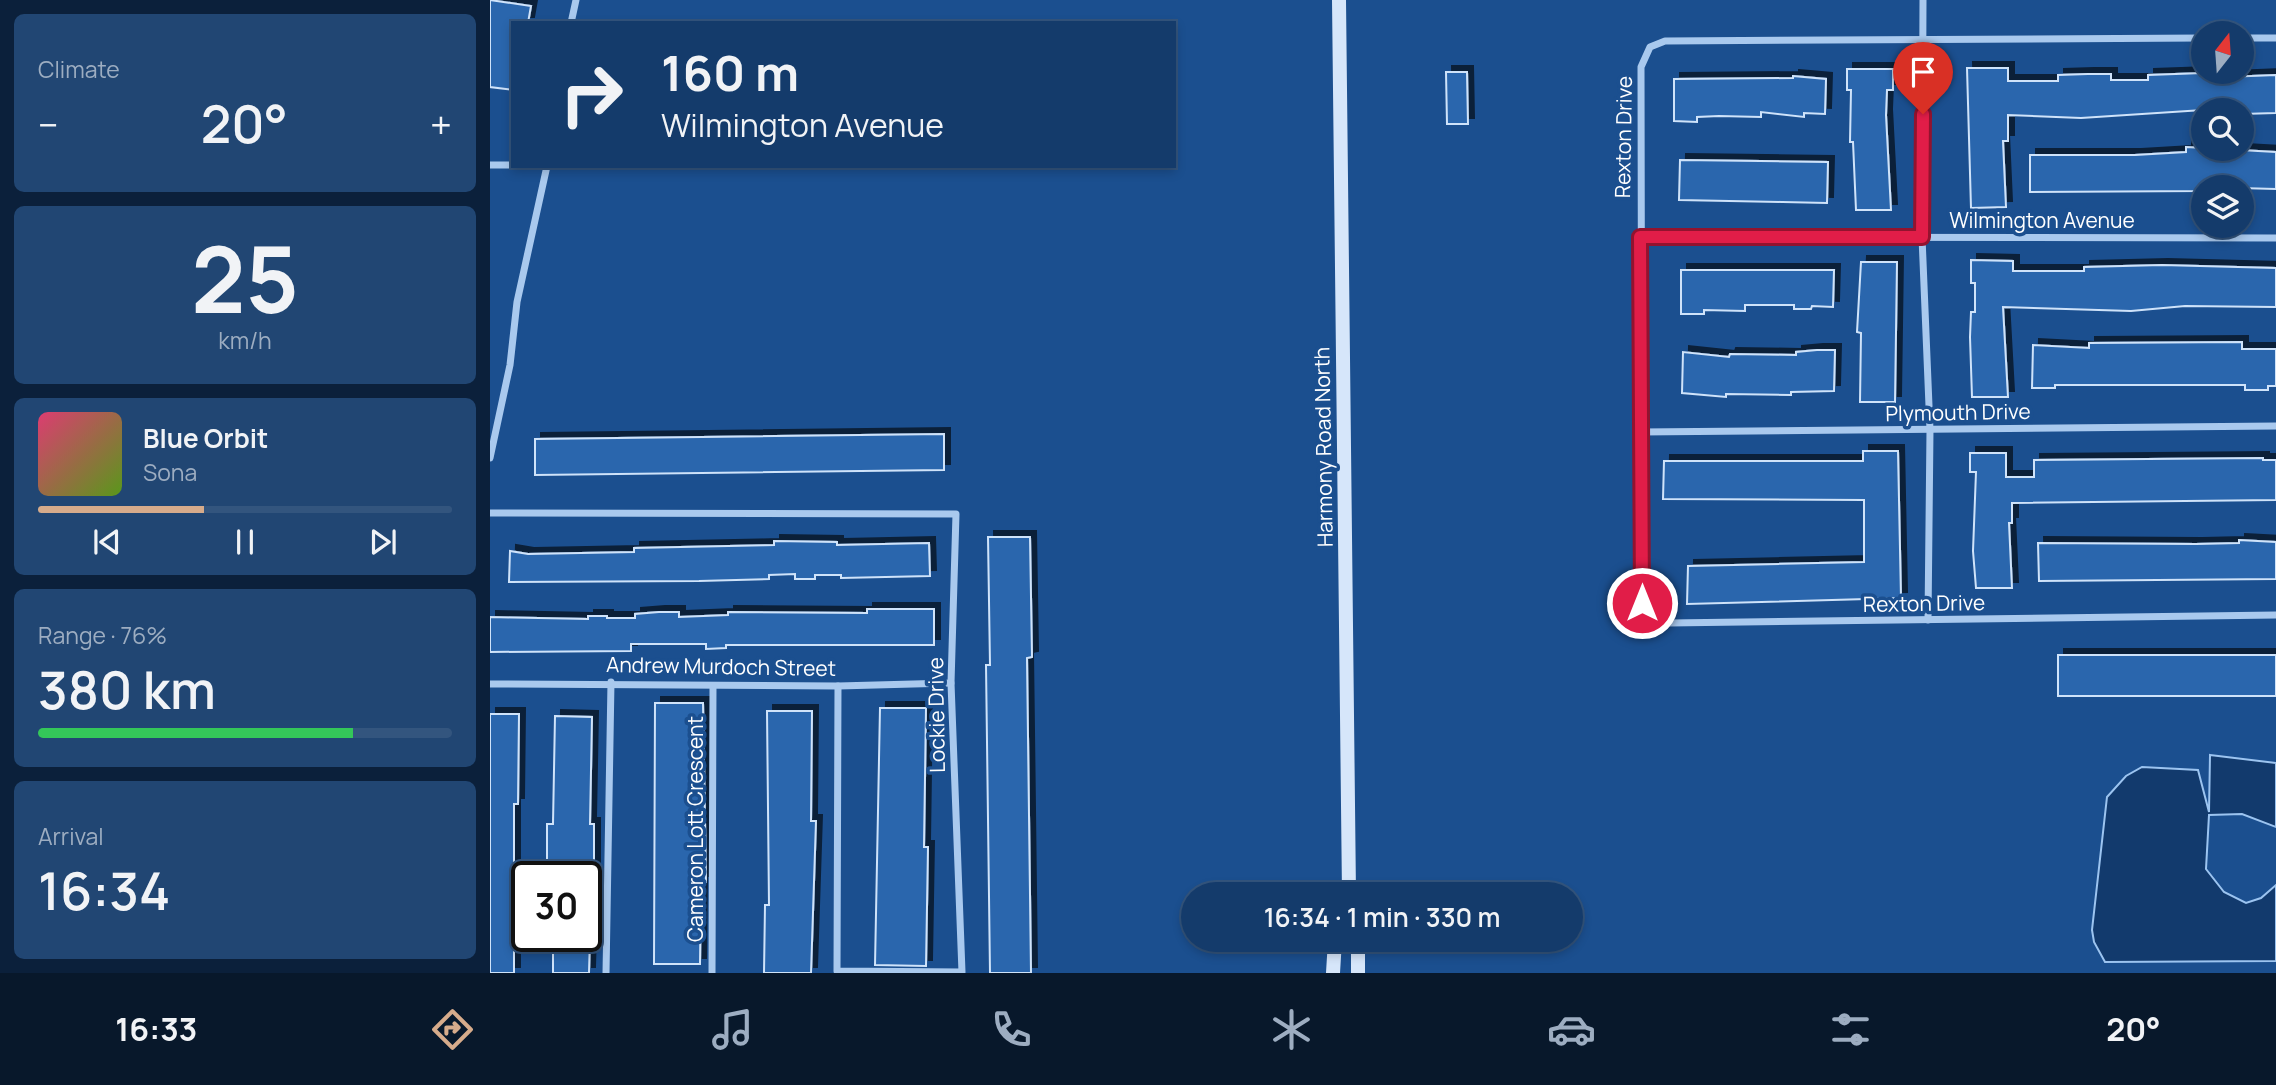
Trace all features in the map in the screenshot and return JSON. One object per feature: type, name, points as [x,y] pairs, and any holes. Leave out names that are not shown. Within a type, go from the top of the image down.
[{"type":"main road","name":"Harmony Road North","points":[[1339,0],[1349,882]]},
{"type":"main road","points":[[1333,973],[1334,952]]},
{"type":"main road","points":[[1358,952],[1358,973]]},
{"type":"street","points":[[571,21],[576,0]]},
{"type":"street","points":[[1923,0],[1922,237],[1930,430],[1928,620]]},
{"type":"street","name":"Rexton Drive","points":[[2191,38],[1665,41],[1650,47],[1641,67],[1642,603],[1654,618],[1669,623],[2276,615]]},
{"type":"street","points":[[2254,38],[2276,38]]},
{"type":"street","points":[[490,165],[511,165]]},
{"type":"street","points":[[490,458],[510,365],[517,302],[547,168]]},
{"type":"street","name":"Wilmington Avenue","points":[[1640,237],[2276,238]]},
{"type":"street","name":"Plymouth Drive","points":[[1641,432],[2276,426]]},
{"type":"street","name":"Lockie Drive","points":[[490,513],[956,514],[951,683],[962,972],[837,971],[838,686]]},
{"type":"street","points":[[606,973],[611,682]]},
{"type":"street","name":"Andrew Murdoch Street","points":[[490,684],[611,682],[713,686],[838,686],[951,683]]},
{"type":"street","name":"Cameron Lott Crescent","points":[[712,973],[713,686]]},
{"type":"water","points":[[2210,755],[2276,763],[2276,827],[2242,814],[2209,815],[2206,869],[2224,892],[2246,903],[2261,898],[2276,885],[2276,961],[2105,962],[2094,942],[2092,930],[2107,797],[2126,776],[2142,767],[2198,770],[2209,812]]},
{"type":"building","points":[[490,0],[531,6],[528,21],[511,21],[511,90],[490,87]]},
{"type":"building","points":[[1967,68],[2008,68],[2008,81],[2058,81],[2058,75],[2088,74],[2111,74],[2111,80],[2148,80],[2148,75],[2191,73],[2191,84],[2254,84],[2254,76],[2276,75],[2276,113],[2254,114],[2254,98],[2191,98],[2191,111],[2081,118],[2008,115],[2008,141],[2003,141],[2006,207],[1971,208]]},
{"type":"building","points":[[1847,69],[1893,69],[1893,90],[1887,90],[1886,115],[1891,210],[1856,210],[1853,142],[1850,142],[1851,90],[1847,90]]},
{"type":"building","points":[[1446,72],[1467,72],[1468,124],[1447,124]]},
{"type":"building","points":[[1793,76],[1826,79],[1825,114],[1804,113],[1804,117],[1761,112],[1761,117],[1697,117],[1697,122],[1674,121],[1674,79]]},
{"type":"building","points":[[2186,147],[2191,147],[2191,161],[2254,161],[2254,151],[2276,152],[2276,189],[2254,188],[2254,175],[2191,175],[2191,191],[2030,192],[2030,155],[2186,152]]},
{"type":"building","points":[[1680,160],[1828,162],[1827,203],[1679,200]]},
{"type":"building","points":[[1971,260],[2013,261],[2013,271],[2084,271],[2084,267],[2162,265],[2276,268],[2276,307],[2185,306],[2131,311],[2003,307],[2008,397],[1972,397],[1970,337],[1971,312],[1975,312],[1975,283],[1971,283]]},
{"type":"building","points":[[1861,262],[1897,262],[1895,402],[1860,402],[1861,333],[1857,332]]},
{"type":"building","points":[[1681,270],[1834,270],[1833,307],[1794,309],[1794,305],[1745,305],[1745,311],[1704,310],[1704,314],[1681,314]]},
{"type":"building","points":[[2242,342],[2242,349],[2276,349],[2276,386],[2268,386],[2268,390],[2245,390],[2245,385],[2055,385],[2055,388],[2032,388],[2033,345],[2089,348],[2089,343]]},
{"type":"building","points":[[1835,350],[1834,391],[1791,392],[1791,395],[1726,394],[1726,397],[1682,393],[1683,352],[1729,357],[1730,354],[1796,355],[1796,352]]},
{"type":"building","points":[[944,434],[944,470],[535,475],[535,439]]},
{"type":"building","points":[[1863,451],[1898,451],[1901,598],[1687,604],[1688,566],[1864,562],[1864,500],[1663,499],[1664,461],[1863,461]]},
{"type":"building","points":[[1970,453],[2006,453],[2006,477],[2034,477],[2034,460],[2263,458],[2276,460],[2276,500],[2012,503],[2012,523],[2009,523],[2012,588],[1976,588],[1973,551],[1976,472],[1970,472]]},
{"type":"building","points":[[988,537],[1030,537],[1032,657],[1027,658],[1031,973],[990,973],[986,665],[990,665]]},
{"type":"building","points":[[2239,540],[2276,542],[2276,579],[2039,581],[2038,543],[2196,544],[2239,543]]},
{"type":"building","points":[[774,541],[837,542],[837,545],[929,543],[930,576],[841,578],[841,575],[815,575],[815,579],[795,579],[795,574],[769,575],[769,579],[699,581],[509,582],[510,551],[528,554],[634,552],[634,548],[774,545]]},
{"type":"building","points":[[867,609],[934,609],[934,645],[726,645],[726,648],[706,649],[706,644],[631,644],[631,651],[490,652],[490,617],[588,619],[588,616],[635,618],[635,614],[659,612],[679,612],[679,617],[728,615],[728,612],[867,613]]},
{"type":"building","points":[[2058,655],[2276,655],[2276,696],[2058,696]]},
{"type":"building","points":[[655,703],[703,703],[706,882],[701,882],[700,964],[654,964]]},
{"type":"building","points":[[880,708],[926,708],[926,966],[875,965]]},
{"type":"building","points":[[767,711],[812,711],[811,821],[816,821],[811,973],[764,973],[765,905],[769,905]]},
{"type":"building","points":[[490,714],[519,714],[518,804],[514,804],[514,861],[511,861],[511,952],[514,952],[514,973],[490,973]]},
{"type":"building","points":[[555,716],[592,717],[590,824],[594,824],[594,861],[547,861],[547,824],[553,824]]},
{"type":"building","points":[[553,952],[590,952],[589,973],[553,973]]},
{"type":"route","points":[[1642,603],[1640,237],[1922,237],[1923,114]]}]
